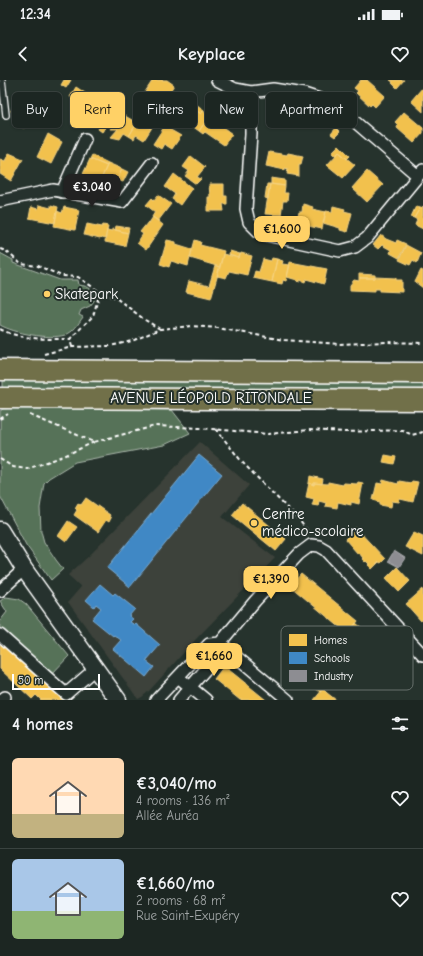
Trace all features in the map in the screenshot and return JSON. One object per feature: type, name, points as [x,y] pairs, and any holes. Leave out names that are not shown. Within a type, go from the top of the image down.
[{"type":"highway","name":"AVENUE LÉOPOLD RITONDALE","points":[[0,370],[423,373]]},
{"type":"highway","name":"AVENUE LÉOPOLD RITONDALE","points":[[0,398],[423,400]]},
{"type":"street","points":[[217,80],[235,89],[251,92],[273,89],[304,94],[325,102],[347,115],[420,173],[367,238],[355,247],[340,250],[266,235],[249,222],[246,209],[251,128]]},
{"type":"street","points":[[62,192],[85,139]]},
{"type":"street","points":[[0,201],[53,190],[122,202],[152,163]]},
{"type":"street","points":[[0,530],[24,569],[118,700]]},
{"type":"street","points":[[179,700],[219,654],[220,642],[255,601],[299,554],[311,545],[320,546],[326,550],[396,626]]},
{"type":"street","points":[[1,588],[24,569]]},
{"type":"street","points":[[0,635],[66,694],[96,668]]},
{"type":"street","points":[[156,700],[209,644],[220,642]]},
{"type":"street","points":[[220,642],[288,700]]},
{"type":"street","points":[[413,644],[423,655]]},
{"type":"street","points":[[178,677],[206,700]]},
{"type":"lane","points":[[2,80],[6,115]]},
{"type":"path","points":[[0,249],[21,264],[38,266],[62,276],[78,277],[100,292],[116,298],[145,320],[160,329]]},
{"type":"path","points":[[0,329],[15,335],[31,338],[70,338],[93,316],[100,292]]},
{"type":"path","points":[[41,355],[72,347],[110,346],[132,341],[160,329],[192,326],[218,328],[284,340],[339,344],[386,342],[423,343]]},
{"type":"path","points":[[70,338],[72,347]]},
{"type":"path","points":[[31,415],[94,442]]},
{"type":"path","points":[[0,459],[12,467],[28,469],[75,452],[94,442],[155,426],[216,429],[268,434],[310,430],[346,432],[402,430],[412,435],[423,432]]},
{"type":"path","points":[[216,429],[242,462],[309,531]]},
{"type":"shaded area","points":[[200,442],[249,485],[222,517],[275,558],[196,639],[149,691],[138,699],[68,602],[81,587],[68,575],[90,555]]},
{"type":"green space","name":"Skatepark","points":[[0,253],[13,260],[13,263],[60,280],[78,280],[79,285],[86,286],[91,289],[94,301],[90,306],[81,310],[79,315],[83,317],[73,330],[65,335],[50,337],[22,333],[0,325]]},
{"type":"green space","points":[[3,376],[423,380],[423,395],[3,391]]},
{"type":"green space","points":[[32,407],[172,410],[190,433],[164,445],[75,462],[49,478],[44,483],[40,508],[41,531],[44,542],[63,569],[51,580],[26,545],[0,496],[0,411],[3,409]]},
{"type":"green space","points":[[6,597],[19,599],[26,604],[69,656],[50,676],[0,631],[0,621],[7,612],[0,601]]},
{"type":"building: Homes","points":[[64,80],[71,80],[66,88],[61,85]]},
{"type":"building: Homes","points":[[153,80],[167,80],[174,85],[169,92],[145,92]]},
{"type":"building: Homes","points":[[361,80],[367,80],[385,96],[375,107],[372,104],[370,106],[357,94],[358,91],[354,88]]},
{"type":"building: Homes","points":[[390,80],[404,80],[397,88]]},
{"type":"building: Homes","points":[[76,87],[84,92],[73,92]]},
{"type":"building: Homes","points":[[423,87],[423,112],[411,101]]},
{"type":"building: Homes","points":[[197,105],[204,110],[201,114],[197,111]]},
{"type":"building: Homes","points":[[197,111],[201,114],[203,111],[205,112],[205,122],[199,131],[195,128],[197,128]]},
{"type":"building: Homes","points":[[404,112],[423,128],[423,133],[414,143],[397,128],[398,125],[395,122]]},
{"type":"building: Homes","points":[[125,116],[133,121],[134,128],[129,136],[124,133],[120,139],[111,137],[118,129],[110,129],[125,128]]},
{"type":"building: Homes","points":[[205,122],[205,128],[224,128],[232,134],[224,145],[205,132],[203,134],[199,131]]},
{"type":"building: Homes","points":[[99,128],[105,128],[102,132]]},
{"type":"building: Homes","points":[[134,128],[151,129],[144,140],[136,135],[134,139],[129,136]]},
{"type":"building: Homes","points":[[163,128],[170,128],[181,136],[172,149],[164,144],[161,149],[153,144]]},
{"type":"building: Homes","points":[[336,128],[340,132],[335,137],[331,134]]},
{"type":"building: Homes","points":[[48,134],[62,142],[51,164],[37,157]]},
{"type":"building: Homes","points":[[339,145],[350,156],[347,159],[339,152],[336,156],[332,152]]},
{"type":"building: Homes","points":[[269,152],[287,155],[288,153],[303,156],[301,164],[299,164],[299,176],[287,174],[288,169],[285,168],[285,170],[266,166]]},
{"type":"building: Homes","points":[[339,152],[355,165],[343,178],[327,165]]},
{"type":"building: Homes","points":[[9,153],[23,159],[11,181],[0,174],[0,159],[5,161]]},
{"type":"building: Homes","points":[[92,155],[108,163],[107,166],[90,159]]},
{"type":"building: Homes","points":[[191,156],[205,167],[197,177],[201,179],[196,184],[185,176],[189,171],[183,167]]},
{"type":"building: Homes","points":[[90,159],[107,166],[99,184],[94,181],[95,179],[83,174]]},
{"type":"building: Homes","points":[[108,163],[122,169],[117,181],[113,179],[112,181],[107,179],[106,181],[101,179]]},
{"type":"building: Homes","points":[[122,169],[128,172],[123,182],[117,180]]},
{"type":"building: Homes","points":[[367,171],[383,185],[367,202],[352,188]]},
{"type":"building: Homes","points":[[174,174],[192,188],[180,205],[172,199],[175,194],[165,187]]},
{"type":"building: Homes","points":[[271,178],[285,180],[285,186],[271,184]]},
{"type":"building: Homes","points":[[209,184],[224,184],[224,196],[227,196],[227,204],[223,204],[224,211],[208,211],[208,197],[210,197]]},
{"type":"building: Homes","points":[[267,184],[270,184],[268,199],[265,198]]},
{"type":"building: Homes","points":[[270,184],[285,186],[284,193],[288,193],[287,201],[283,201],[281,215],[265,214]]},
{"type":"building: Homes","points":[[158,195],[171,204],[158,221],[152,217],[155,212],[146,205],[152,198],[154,200]]},
{"type":"building: Homes","points":[[303,204],[313,207],[312,209],[326,212],[322,229],[296,225],[299,212],[302,212]]},
{"type":"building: Homes","points":[[39,205],[51,208],[51,205],[58,207],[55,223],[29,218],[31,207],[38,209]]},
{"type":"building: Homes","points":[[333,206],[345,209],[344,211],[352,213],[347,232],[340,230],[340,228],[323,223],[326,211],[332,212]]},
{"type":"building: Homes","points":[[416,206],[420,208],[414,218],[411,217]]},
{"type":"building: Homes","points":[[423,206],[423,229],[415,225],[417,220],[414,218]]},
{"type":"building: Homes","points":[[64,207],[79,210],[75,230],[54,226],[57,211],[62,213]]},
{"type":"building: Homes","points":[[153,217],[163,225],[146,250],[137,243],[143,234],[140,232]]},
{"type":"building: Homes","points":[[87,224],[102,227],[103,225],[108,226],[105,239],[84,235]]},
{"type":"building: Homes","points":[[116,226],[129,228],[128,233],[115,230]]},
{"type":"building: Homes","points":[[112,229],[128,233],[125,246],[105,242],[107,230],[112,231]]},
{"type":"building: Homes","points":[[381,235],[396,243],[397,240],[406,244],[399,258],[390,253],[391,250],[382,245],[378,249],[373,245]]},
{"type":"building: Homes","points":[[167,240],[192,249],[188,266],[171,261],[169,267],[160,264]]},
{"type":"building: Homes","points":[[195,240],[201,242],[200,245],[224,251],[220,267],[190,258]]},
{"type":"building: Homes","points":[[406,245],[421,253],[417,263],[413,260],[410,265],[399,260]]},
{"type":"building: Homes","points":[[230,251],[240,254],[239,258],[229,255]]},
{"type":"building: Homes","points":[[241,253],[252,256],[247,275],[229,271],[226,278],[217,276],[223,254],[239,258]]},
{"type":"building: Homes","points":[[272,258],[277,259],[272,282],[253,278],[255,271],[259,272],[263,259],[271,261]]},
{"type":"building: Homes","points":[[277,259],[283,261],[282,264],[290,265],[286,281],[283,280],[282,284],[272,282]]},
{"type":"building: Homes","points":[[290,262],[327,269],[324,284],[306,279],[305,282],[300,280],[300,282],[287,277]]},
{"type":"building: Homes","points":[[215,266],[220,267],[211,298],[186,292],[189,281],[209,286]]},
{"type":"building: Homes","points":[[421,270],[423,271],[423,288],[415,282]]},
{"type":"building: Homes","points":[[359,274],[375,275],[375,278],[359,278]]},
{"type":"building: Homes","points":[[359,278],[396,278],[396,280],[402,280],[402,292],[380,291],[380,289],[375,289],[375,291],[350,290],[350,285],[354,280],[359,281]]},
{"type":"building: Homes","points":[[385,455],[396,457],[394,464],[383,462]]},
{"type":"building: Homes","points":[[310,476],[323,479],[322,484],[314,483],[314,485],[309,483]]},
{"type":"building: Homes","points":[[383,480],[398,484],[399,481],[411,483],[412,481],[418,482],[413,502],[400,499],[399,502],[392,501],[391,507],[380,505],[380,502],[373,500],[377,483],[382,484]]},
{"type":"building: Homes","points":[[328,482],[343,485],[344,483],[363,483],[359,504],[351,502],[351,505],[338,502],[337,508],[325,506],[326,503],[319,501],[318,506],[312,505],[314,499],[306,497],[309,483],[314,485],[314,483],[328,484]]},
{"type":"building: Homes","points":[[86,498],[110,515],[109,517],[111,518],[109,522],[106,520],[98,532],[74,515],[77,510],[75,508],[78,503],[81,505]]},
{"type":"building: Homes","points":[[242,503],[286,539],[276,551],[232,515]]},
{"type":"building: Homes","points":[[68,521],[77,527],[66,542],[58,536]]},
{"type":"building: Homes","points":[[355,527],[385,559],[381,563],[379,562],[372,569],[345,539]]},
{"type":"building: Homes","points":[[414,532],[423,536],[423,556],[405,547]]},
{"type":"building: Homes","points":[[397,567],[410,581],[399,592],[386,578]]},
{"type":"building: Homes","points":[[301,574],[358,621],[354,626],[338,626],[290,586]]},
{"type":"building: Homes","points":[[423,589],[423,619],[421,621],[406,604]]},
{"type":"building: Homes","points":[[0,641],[26,661],[68,700],[41,700],[36,695],[32,699],[0,669]]},
{"type":"building: Homes","points":[[224,666],[266,700],[240,700],[214,679]]},
{"type":"building: Homes","points":[[322,690],[324,690],[336,700],[314,700]]},
{"type":"building: Schools","points":[[199,455],[222,474],[130,587],[107,568]]},
{"type":"building: Schools","points":[[100,584],[113,595],[115,593],[135,609],[129,616],[133,619],[130,622],[135,625],[136,624],[160,645],[146,661],[154,667],[146,677],[113,649],[121,640],[114,635],[113,636],[92,619],[101,608],[96,604],[94,607],[86,600]]},
{"type":"building: Industry","points":[[394,551],[405,558],[399,567],[388,561]]},
{"type":"place","name":"Skatepark","points":[[47,294]]},
{"type":"place","name":"Centre médico-scolaire","points":[[254,523]]}]
